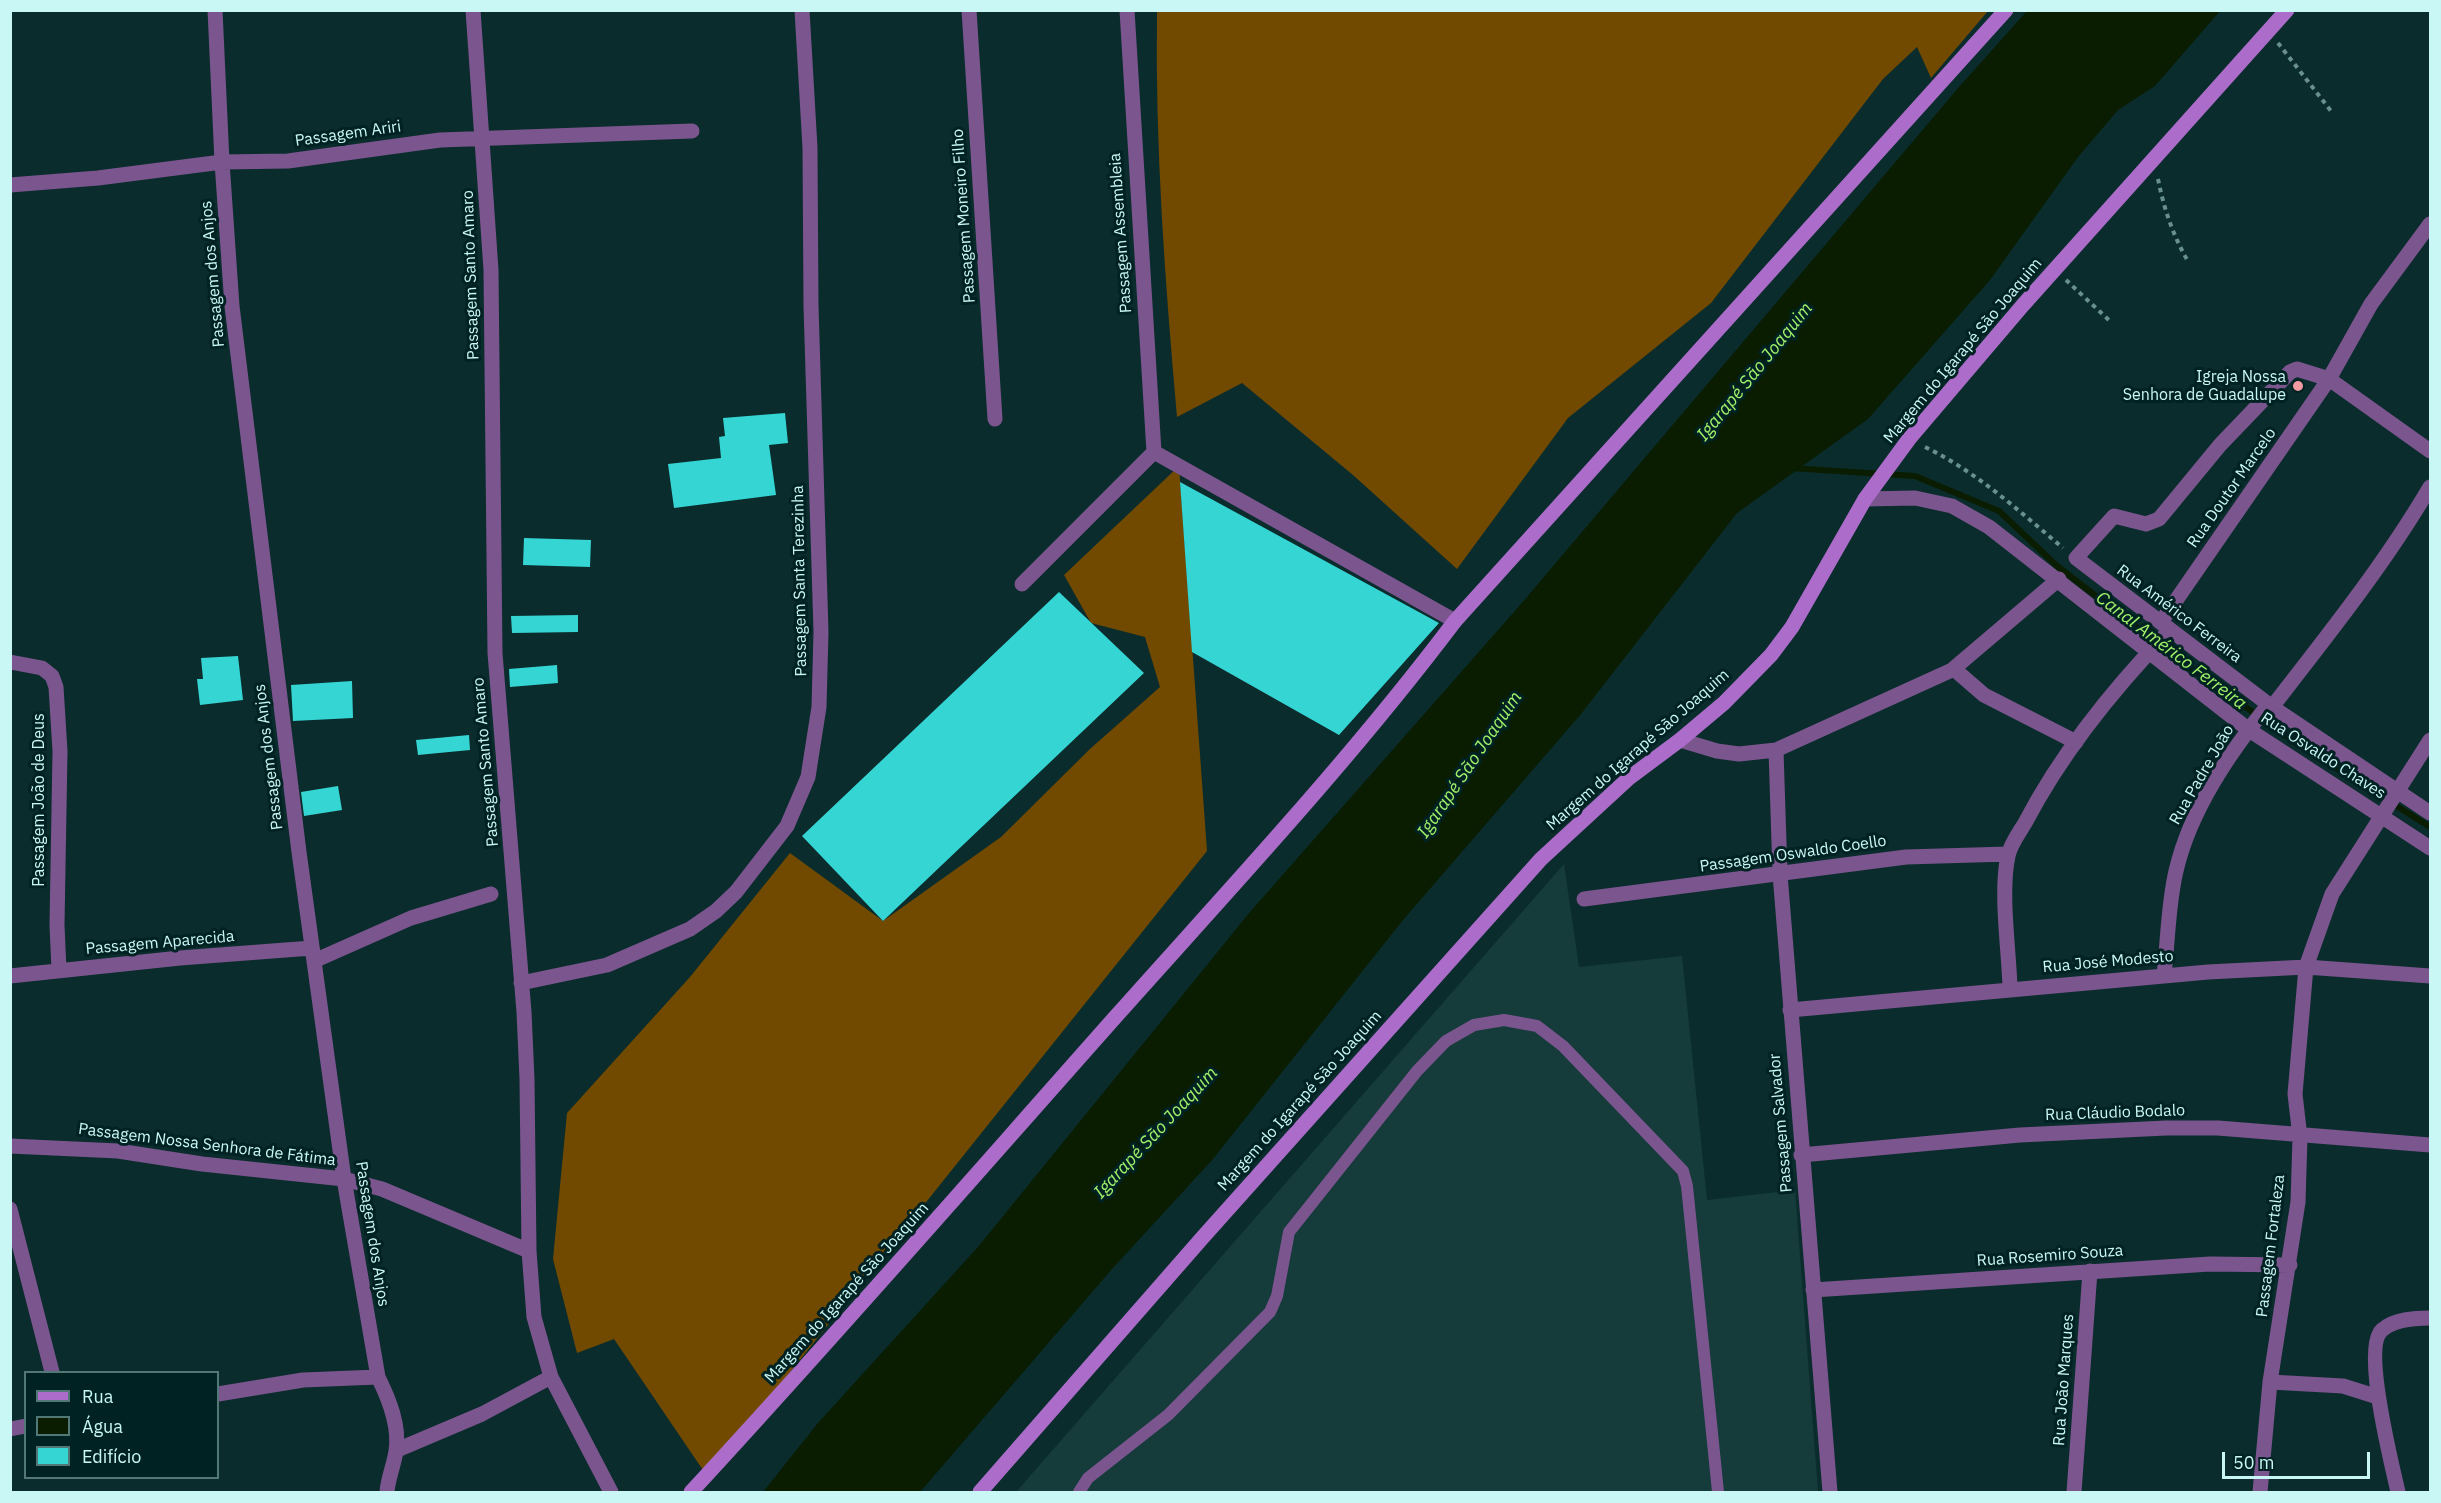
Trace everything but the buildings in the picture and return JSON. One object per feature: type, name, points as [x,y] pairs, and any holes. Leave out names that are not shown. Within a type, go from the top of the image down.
[{"type":"street","name":"Passagem dos Anjos","points":[[215,10],[232,306],[313,954],[344,1179],[378,1377],[390,1400],[397,1450],[388,1476],[387,1492]]},
{"type":"street","name":"Passagem Santo Amaro","points":[[474,10],[491,282],[495,653],[527,1079],[529,1251],[534,1317],[551,1377],[611,1492]]},
{"type":"street","name":"Passagem Santa Terezinha","points":[[521,983],[607,965],[690,929],[716,911],[736,892],[787,826],[808,777],[819,707],[821,632],[811,306],[810,148],[802,10]]},
{"type":"street","name":"Passagem Moneiro Filho","points":[[969,10],[995,419]]},
{"type":"street","name":"Passagem Assembleia","points":[[1127,10],[1154,452]]},
{"type":"street","name":"Margem do Igarapé São Joaquim","points":[[692,1492],[856,1311],[1319,788],[1413,677],[1455,621],[2006,10]]},
{"type":"street","name":"Margem do Igarapé São Joaquim","points":[[980,1492],[1518,883],[1570,831],[1629,778],[1724,703],[1771,655],[1792,627],[1865,499],[1909,439],[1962,374],[2287,10]]},
{"type":"street","name":"Passagem Ariri","points":[[10,185],[98,178],[222,162],[288,161],[374,147],[482,138],[597,136],[692,131]]},
{"type":"street","name":"Rua Doutor Marcelo","points":[[2010,988],[2008,854],[2031,812],[2102,706],[2151,650],[2328,379],[2371,304],[2430,224]]},
{"type":"street","points":[[2076,558],[2114,516],[2146,524],[2159,519],[2220,445],[2289,372],[2302,369],[2328,379],[2430,450]]},
{"type":"street","points":[[1022,584],[1154,452],[1455,621]]},
{"type":"street","name":"Rua Padre João","points":[[2164,975],[2170,904],[2184,842],[2202,804],[2261,715],[2357,596],[2404,531],[2430,487]]},
{"type":"street","name":"Rua Osvaldo Chaves","points":[[1865,499],[1915,498],[1952,506],[1989,527],[2151,650],[2261,715],[2382,814],[2430,848]]},
{"type":"street","name":"Rua Américo Ferreira","points":[[2076,558],[2165,629],[2261,715],[2430,813]]},
{"type":"street","points":[[1680,740],[1728,753],[1755,754],[1776,750],[1954,669],[2059,579]]},
{"type":"street","name":"Passagem João de Deus","points":[[10,662],[42,668],[52,676],[56,687],[60,751],[57,925],[60,970]]},
{"type":"street","points":[[1954,669],[1984,695],[2076,742]]},
{"type":"street","name":"Passagem Fortaleza","points":[[2260,1492],[2270,1382],[2298,1202],[2300,1137],[2295,1094],[2306,967],[2332,894],[2430,740]]},
{"type":"street","name":"Passagem Salvador","points":[[1776,750],[1780,874],[1830,1492]]},
{"type":"street","name":"Passagem Oswaldo Coello","points":[[1584,899],[1906,857],[2008,854]]},
{"type":"street","name":"Passagem Aparecida","points":[[10,976],[60,970],[313,954],[411,918],[491,894]]},
{"type":"street","name":"Rua José Modesto","points":[[1790,1010],[2164,975],[2306,967],[2430,976]]},
{"type":"street","name":"Rua Cláudio Bodalo","points":[[1801,1155],[2110,1130],[2218,1128],[2300,1137],[2430,1145]]},
{"type":"street","name":"Passagem Nossa Senhora de Fátima","points":[[10,1146],[118,1151],[202,1164],[344,1179],[382,1189],[529,1251]]},
{"type":"street","points":[[10,1209],[52,1371]]},
{"type":"street","name":"Rua Rosemiro Souza","points":[[1813,1290],[2210,1264],[2290,1265]]},
{"type":"street","name":"Rua João Marques","points":[[2074,1492],[2090,1271]]},
{"type":"street","points":[[2398,1492],[2378,1397],[2375,1340],[2381,1330],[2402,1321],[2430,1318]]},
{"type":"street","points":[[219,1394],[303,1380],[378,1377]]},
{"type":"street","points":[[397,1450],[482,1414],[551,1377]]},
{"type":"street","points":[[2270,1382],[2343,1386],[2378,1397]]},
{"type":"lane","points":[[1079,1492],[1088,1478],[1192,1392],[1270,1312],[1276,1296],[1290,1232],[1417,1071],[1446,1041],[1474,1025],[1504,1020],[1537,1026],[1563,1046],[1683,1171],[1687,1186],[1718,1492]]},
{"type":"path","points":[[2269,30],[2331,111]]},
{"type":"path","points":[[2155,158],[2163,207],[2179,246],[2189,263]]},
{"type":"path","points":[[2054,270],[2112,321]]},
{"type":"path","points":[[1909,439],[1949,459],[1991,487],[2076,558]]},
{"type":"shaded area","points":[[1157,10],[1988,11],[1931,78],[1917,47],[1883,79],[1711,303],[1568,418],[1457,569],[1353,475],[1242,383],[1177,417],[1162,214]]},
{"type":"shaded area","points":[[1179,466],[1207,851],[707,1476],[614,1339],[577,1353],[553,1259],[567,1113],[690,977],[790,853],[883,921],[1001,837],[1090,749],[1160,687],[1145,637],[1091,623],[1064,575]]},
{"type":"shaded area","points":[[1564,864],[1579,967],[1682,956],[1707,1200],[1795,1190],[1818,1492],[1016,1492]]},
{"type":"water","name":"Igarapé São Joaquim","points":[[2027,11],[2220,11],[2155,86],[2118,110],[2078,157],[1990,280],[1868,419],[1737,513],[1581,714],[1403,920],[1213,1159],[1112,1269],[920,1492],[763,1492],[818,1423],[978,1247],[1250,912],[1521,604],[1959,87]]},
{"type":"waterway","name":"Canal Américo Ferreira","points":[[1790,468],[1915,476],[1999,511],[2057,566],[2178,659],[2299,745],[2430,827]]},
{"type":"place","name":"Igreja Nossa Senhora de Guadalupe","points":[[2298,386]]}]
